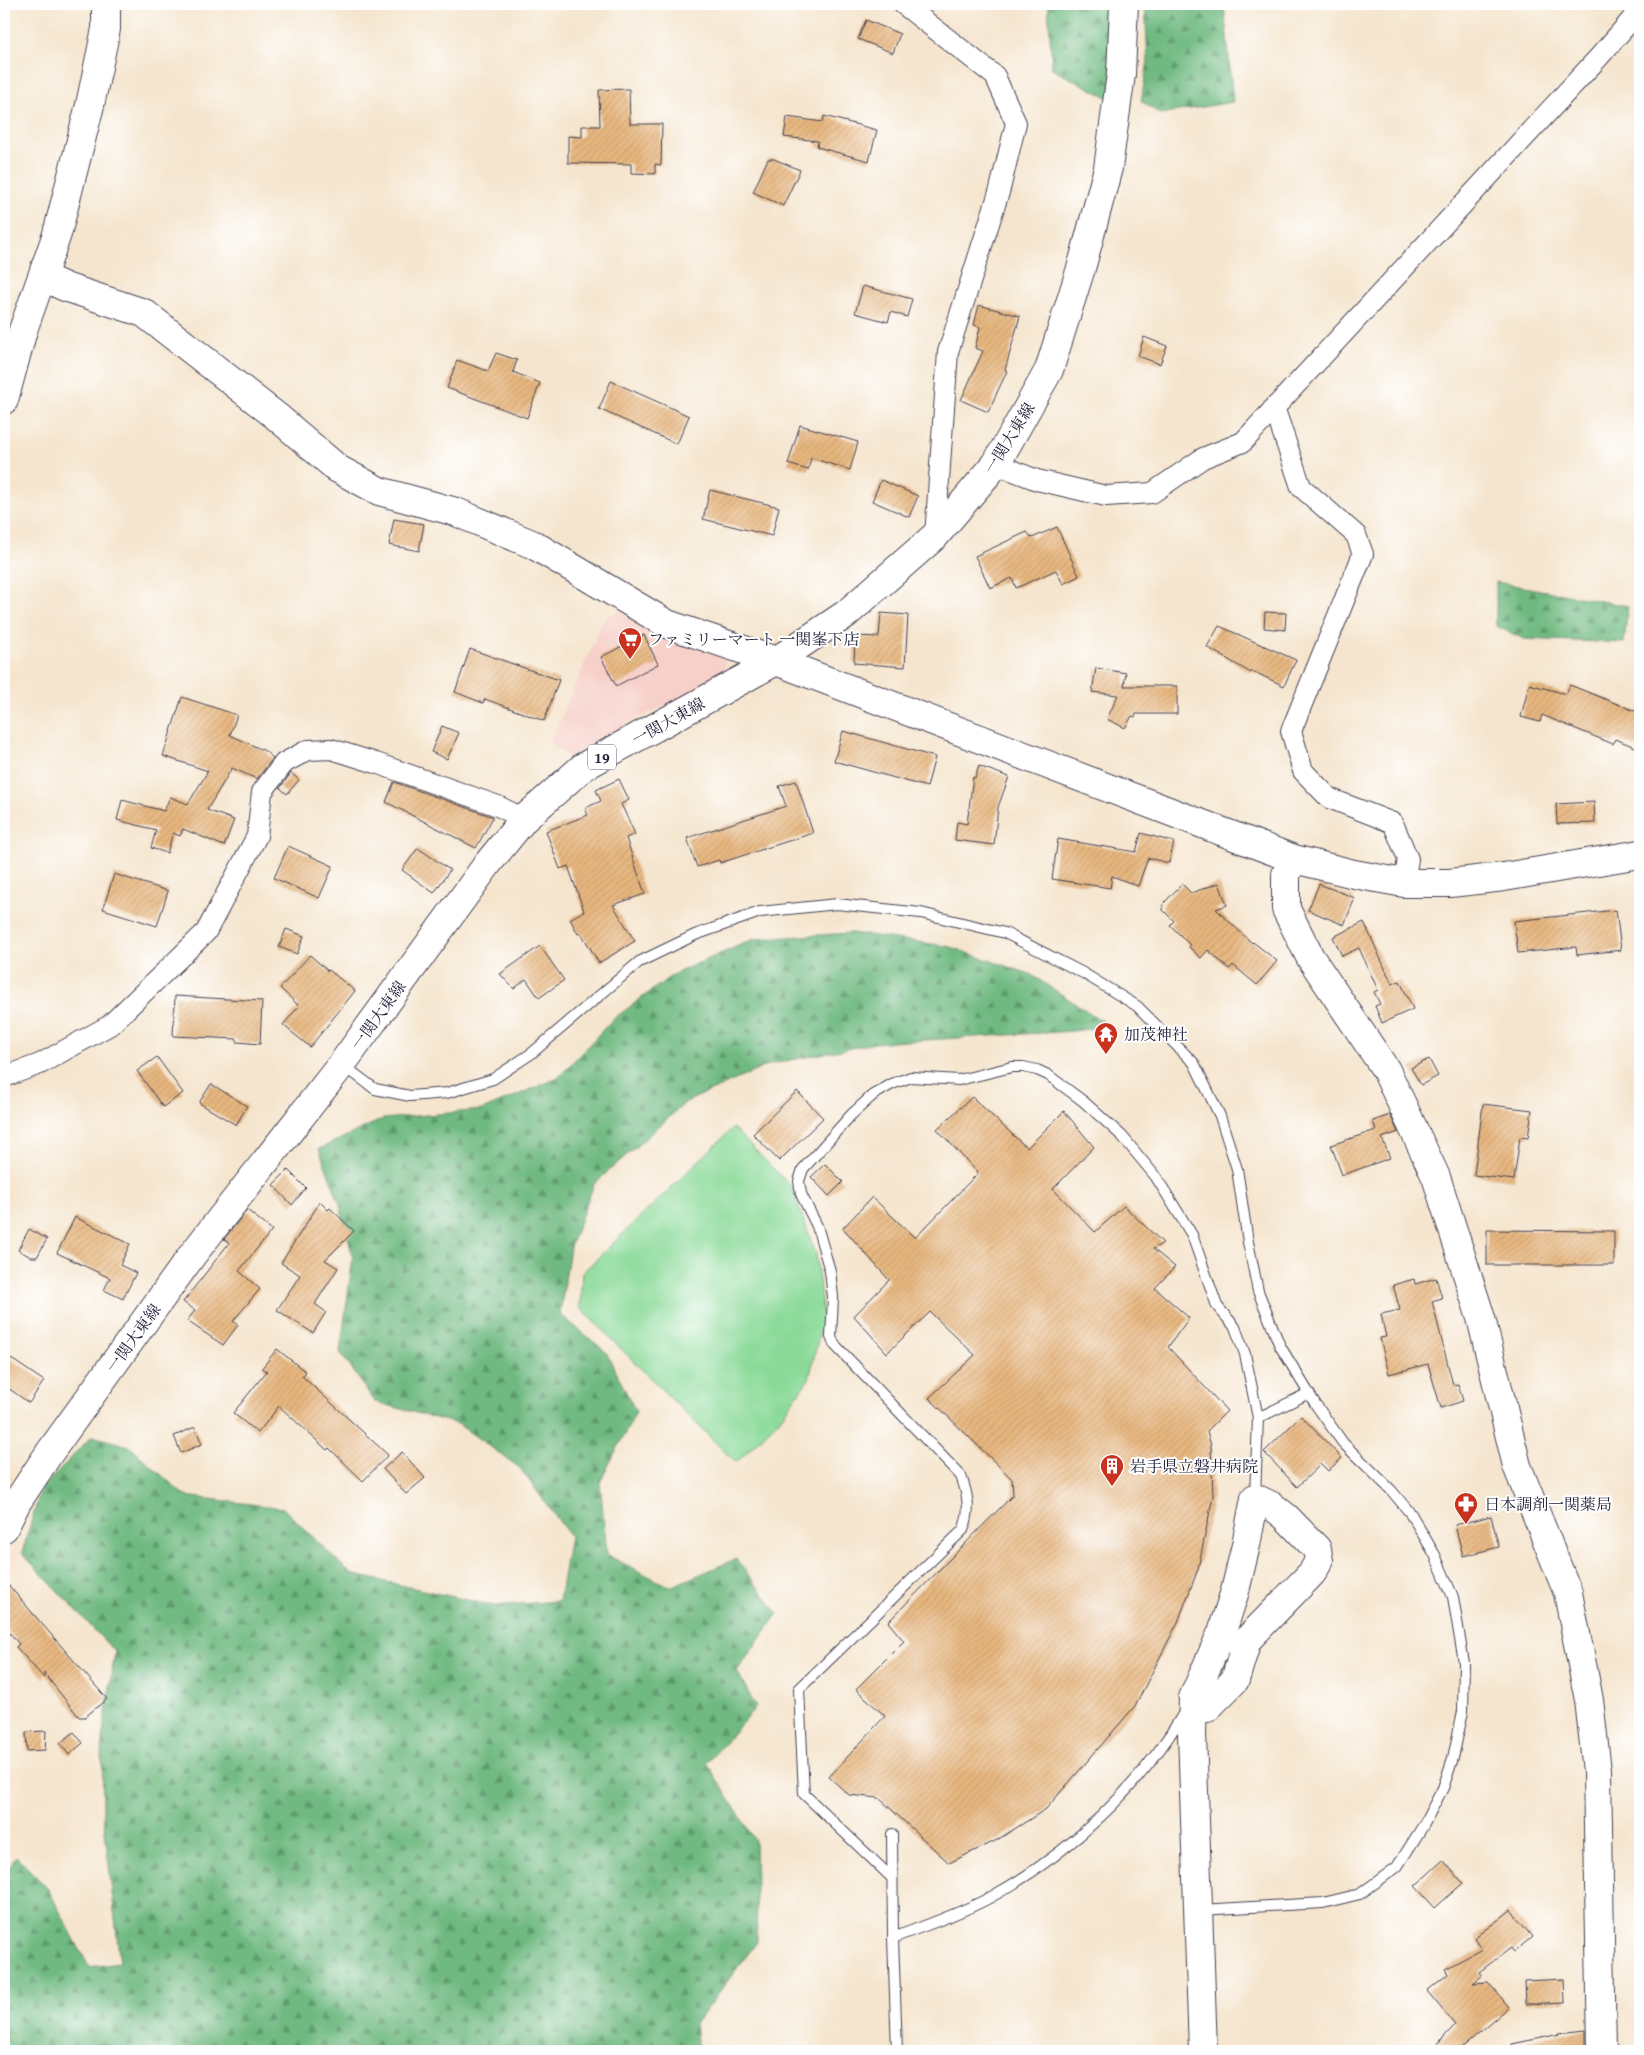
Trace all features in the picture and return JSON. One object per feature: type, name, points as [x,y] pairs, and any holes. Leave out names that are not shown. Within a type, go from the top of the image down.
[{"type":"street","points":[[4,400],[23,330],[57,234],[90,106],[106,30],[106,4]]},
{"type":"street","points":[[904,4],[995,76],[1016,123],[1000,189],[948,352],[936,536]]},
{"type":"street","name":"一関大東線","points":[[4,1528],[16,1502],[50,1452],[193,1254],[342,1064],[489,862],[524,819],[583,767],[776,661],[846,614],[936,536],[996,464],[1049,370],[1082,265],[1108,168],[1121,74],[1124,4]]},
{"type":"street","points":[[996,464],[1037,480],[1106,496],[1152,492],[1202,458],[1243,442],[1599,57],[1640,10]]},
{"type":"street","points":[[43,277],[65,287],[144,313],[276,416],[338,468],[379,491],[465,516],[534,546],[667,624],[776,661],[1294,859],[1354,874],[1404,883],[1450,883],[1504,877],[1640,854]]},
{"type":"street","points":[[1274,407],[1301,487],[1356,535],[1363,554],[1291,731],[1303,770],[1329,798],[1393,824],[1408,859],[1404,883]]},
{"type":"street","points":[[4,1077],[40,1064],[110,1025],[206,932],[257,836],[262,792],[284,763],[308,750],[331,749],[376,763],[498,806],[524,819]]},
{"type":"street","points":[[1294,859],[1286,874],[1286,909],[1310,957],[1386,1070],[1436,1176],[1481,1318],[1517,1466],[1568,1592],[1589,1700],[1598,1771],[1602,2051]]},
{"type":"street","points":[[1193,1698],[1207,1708],[1234,1680],[1247,1640],[1312,1573],[1320,1561],[1317,1549],[1286,1517],[1272,1506],[1254,1498],[1246,1545],[1235,1591],[1222,1632],[1193,1698],[1192,1734],[1203,2051]]},
{"type":"lane","points":[[342,1064],[375,1088],[410,1096],[448,1093],[493,1079],[554,1036],[640,962],[695,935],[760,912],[837,904],[920,913],[1005,933],[1083,973],[1137,1006],[1194,1064],[1220,1116],[1237,1169],[1248,1242],[1258,1291],[1280,1346],[1343,1443],[1391,1490],[1411,1514],[1435,1555],[1453,1597],[1464,1663],[1463,1711],[1453,1758],[1443,1788],[1424,1826],[1397,1867],[1360,1894],[1323,1903],[1198,1910]]},
{"type":"lane","points":[[892,1878],[804,1794],[799,1689],[963,1530],[967,1521],[968,1502],[961,1476],[834,1344],[831,1337],[833,1297],[830,1271],[817,1226],[801,1194],[799,1181],[803,1169],[851,1115],[873,1095],[892,1084],[911,1078],[958,1080],[1012,1067],[1023,1067],[1048,1075],[1083,1100],[1122,1136],[1156,1178],[1192,1235],[1217,1306],[1235,1327],[1242,1345],[1258,1418],[1254,1498]]},
{"type":"lane","points":[[1258,1418],[1309,1393]]},
{"type":"lane","points":[[893,1938],[945,1918],[990,1897],[1041,1866],[1092,1823],[1128,1788],[1169,1739],[1193,1698]]},
{"type":"lane","points":[[892,1834],[897,2051]]},
{"type":"shaded area","points":[[619,611],[725,657],[725,677],[632,721],[570,758],[550,743],[605,617]]},
{"type":"green space","points":[[1048,4],[1112,4],[1111,99],[1052,69]]},
{"type":"green space","points":[[1145,4],[1224,4],[1233,102],[1160,114],[1141,101],[1148,61]]},
{"type":"green space","points":[[1496,582],[1628,606],[1624,643],[1524,639],[1496,626]]},
{"type":"green space","points":[[852,933],[947,946],[1030,974],[1110,1026],[1074,1031],[875,1043],[771,1064],[686,1102],[594,1184],[570,1247],[560,1314],[606,1352],[636,1412],[600,1482],[607,1555],[670,1587],[736,1559],[778,1613],[737,1671],[756,1707],[707,1763],[755,1841],[757,1942],[695,2024],[698,2051],[4,2051],[4,1878],[16,1856],[48,1889],[89,1967],[120,1963],[103,1813],[102,1740],[115,1652],[22,1553],[41,1489],[92,1436],[129,1446],[185,1496],[283,1508],[351,1574],[494,1606],[559,1601],[570,1536],[520,1468],[458,1424],[375,1402],[340,1352],[353,1258],[339,1201],[319,1149],[383,1119],[482,1110],[558,1078],[612,1020],[674,974],[754,939]]},
{"type":"green space","points":[[733,1128],[791,1186],[816,1254],[823,1318],[809,1379],[778,1421],[736,1463],[580,1308],[582,1273]]},
{"type":"building","points":[[866,20],[900,34],[893,53],[858,39]]},
{"type":"building","points":[[629,89],[630,124],[662,124],[661,165],[655,164],[655,174],[631,173],[631,164],[568,163],[568,136],[582,137],[582,126],[600,126],[599,90]]},
{"type":"building","points":[[824,116],[877,130],[869,161],[817,147],[818,141],[784,137],[787,117],[823,122]]},
{"type":"building","points":[[768,159],[774,159],[800,170],[783,206],[753,192]]},
{"type":"building","points":[[863,286],[912,299],[907,317],[891,312],[888,322],[855,313]]},
{"type":"building","points":[[979,305],[1020,316],[1005,370],[1007,371],[988,412],[961,400],[983,351],[975,348],[980,327],[974,325]]},
{"type":"building","points":[[1144,337],[1167,346],[1160,364],[1138,356]]},
{"type":"building","points":[[496,353],[517,360],[513,372],[540,383],[527,418],[447,388],[457,360],[488,371]]},
{"type":"building","points":[[611,381],[689,416],[677,444],[599,409]]},
{"type":"building","points":[[800,425],[858,442],[850,470],[811,458],[808,470],[788,464]]},
{"type":"building","points":[[881,480],[918,496],[909,517],[872,501]]},
{"type":"building","points":[[710,490],[779,507],[772,536],[703,519]]},
{"type":"building","points":[[394,519],[424,524],[419,551],[389,545]]},
{"type":"building","points":[[1057,527],[1079,576],[1063,584],[1056,570],[1016,588],[1012,578],[990,588],[975,556],[1027,532],[1032,538]]},
{"type":"building","points":[[1265,612],[1286,613],[1285,630],[1264,628]]},
{"type":"building","points":[[881,613],[908,615],[905,667],[854,663],[855,636],[879,637]]},
{"type":"building","points":[[1219,626],[1296,660],[1284,686],[1252,671],[1251,673],[1207,647]]},
{"type":"building","name":"ファミリーマート 一関峯下店","points":[[644,635],[658,664],[616,686],[601,657]]},
{"type":"building","points":[[470,649],[559,680],[544,721],[485,699],[483,703],[455,692]]},
{"type":"building","points":[[1096,668],[1126,673],[1124,686],[1177,686],[1177,714],[1136,714],[1135,717],[1132,716],[1125,728],[1107,719],[1118,695],[1092,692]]},
{"type":"building","points":[[1529,684],[1566,694],[1570,685],[1640,713],[1640,749],[1615,739],[1613,744],[1542,715],[1540,722],[1521,717]]},
{"type":"building","points":[[182,697],[237,715],[230,735],[265,751],[273,758],[257,779],[232,768],[207,810],[234,820],[224,846],[183,829],[180,836],[173,833],[167,853],[151,848],[156,830],[117,820],[122,800],[164,811],[170,797],[188,804],[208,771],[163,756]]},
{"type":"building","points":[[442,726],[459,733],[447,759],[431,752]]},
{"type":"building","points":[[843,731],[935,757],[927,787],[834,761]]},
{"type":"building","points":[[979,766],[1009,777],[998,807],[994,845],[955,840],[957,822],[967,824],[973,777],[975,778]]},
{"type":"building","points":[[291,773],[299,780],[287,794],[280,788]]},
{"type":"building","points":[[619,779],[629,800],[621,804],[635,834],[626,838],[645,894],[613,905],[635,941],[599,963],[581,933],[578,934],[570,919],[584,911],[568,866],[560,869],[546,831],[588,815],[585,808],[601,801],[596,790]]},
{"type":"building","points":[[796,781],[813,833],[720,863],[719,860],[697,867],[687,838],[786,806],[779,786]]},
{"type":"building","points":[[394,782],[493,817],[476,848],[386,802]]},
{"type":"building","points":[[1594,802],[1595,823],[1557,824],[1556,804]]},
{"type":"building","points":[[1141,833],[1174,842],[1169,863],[1148,858],[1138,886],[1112,876],[1110,888],[1052,879],[1058,839],[1136,852]]},
{"type":"building","points":[[288,846],[333,866],[319,898],[274,878]]},
{"type":"building","points":[[418,848],[450,870],[434,893],[402,870]]},
{"type":"building","points":[[114,874],[168,891],[157,926],[103,909]]},
{"type":"building","points":[[1219,883],[1227,905],[1216,909],[1252,943],[1277,961],[1257,985],[1233,965],[1229,969],[1208,950],[1201,958],[1170,925],[1174,921],[1163,910],[1163,904],[1182,884],[1191,893]]},
{"type":"building","points":[[1319,884],[1355,898],[1344,925],[1308,910]]},
{"type":"building","points":[[1616,910],[1621,950],[1577,955],[1576,947],[1518,953],[1514,921]]},
{"type":"building","points":[[1364,922],[1392,984],[1400,981],[1413,1009],[1382,1023],[1375,1006],[1380,1004],[1374,992],[1378,990],[1359,948],[1342,956],[1333,937]]},
{"type":"building","points":[[286,929],[304,936],[297,954],[279,947]]},
{"type":"building","points":[[540,946],[564,980],[539,998],[526,979],[514,989],[500,974]]},
{"type":"building","points":[[310,955],[355,991],[310,1047],[283,1025],[299,1006],[280,988]]},
{"type":"building","points":[[175,996],[262,1001],[260,1044],[237,1042],[237,1039],[173,1036]]},
{"type":"building","points":[[157,1057],[183,1093],[163,1107],[137,1071]]},
{"type":"building","points":[[1429,1059],[1438,1076],[1421,1085],[1411,1068]]},
{"type":"building","points":[[211,1084],[247,1106],[236,1125],[199,1103]]},
{"type":"building","points":[[797,1091],[823,1118],[779,1161],[753,1134]]},
{"type":"building","name":"岩手県立磐井病院","points":[[972,1097],[1027,1148],[1064,1111],[1094,1147],[1053,1189],[1095,1232],[1124,1206],[1163,1243],[1153,1249],[1175,1267],[1155,1288],[1189,1318],[1168,1347],[1227,1411],[1207,1431],[1211,1446],[1213,1496],[1198,1569],[1178,1622],[1135,1706],[1046,1809],[997,1840],[949,1863],[879,1798],[849,1795],[829,1777],[885,1716],[856,1689],[904,1641],[888,1622],[1013,1495],[1012,1479],[929,1398],[975,1355],[930,1312],[887,1353],[854,1316],[889,1280],[843,1228],[872,1197],[915,1238],[978,1173],[937,1129]]},
{"type":"building","points":[[1483,1104],[1532,1110],[1528,1138],[1520,1137],[1514,1180],[1474,1175]]},
{"type":"building","points":[[1390,1115],[1398,1132],[1382,1138],[1390,1158],[1342,1175],[1331,1145],[1376,1130],[1373,1121]]},
{"type":"building","points":[[825,1164],[843,1182],[829,1196],[811,1177]]},
{"type":"building","points":[[288,1170],[306,1188],[292,1205],[273,1185]]},
{"type":"building","points":[[320,1202],[328,1210],[330,1208],[354,1231],[325,1260],[338,1268],[315,1304],[326,1312],[313,1333],[277,1310],[300,1275],[281,1263]]},
{"type":"building","points":[[247,1210],[272,1230],[239,1271],[260,1289],[233,1321],[238,1325],[223,1345],[187,1321],[195,1310],[183,1302],[229,1243],[224,1239]]},
{"type":"building","points":[[75,1217],[130,1244],[120,1265],[136,1273],[123,1299],[104,1290],[110,1278],[57,1253]]},
{"type":"building","points":[[29,1229],[47,1239],[37,1257],[31,1257],[18,1250]]},
{"type":"building","points":[[1487,1230],[1614,1231],[1614,1265],[1487,1265]]},
{"type":"building","points":[[1436,1278],[1442,1298],[1432,1301],[1453,1385],[1458,1384],[1463,1401],[1441,1408],[1428,1364],[1389,1374],[1380,1338],[1386,1337],[1381,1314],[1400,1310],[1393,1285],[1414,1279],[1415,1284]]},
{"type":"building","points":[[277,1349],[306,1372],[302,1376],[388,1455],[363,1481],[329,1448],[327,1450],[279,1406],[258,1433],[233,1413],[267,1371],[262,1368]]},
{"type":"building","points":[[4,1354],[44,1381],[29,1403],[4,1385]]},
{"type":"building","points":[[1301,1416],[1342,1458],[1328,1471],[1321,1464],[1297,1487],[1264,1452]]},
{"type":"building","points":[[195,1427],[202,1444],[181,1453],[174,1436]]},
{"type":"building","points":[[402,1452],[425,1478],[406,1494],[383,1469]]},
{"type":"building","points":[[1491,1516],[1499,1547],[1463,1556],[1455,1525]]},
{"type":"building","points":[[4,1580],[107,1699],[85,1717],[79,1717],[44,1673],[44,1678],[16,1647],[19,1644],[4,1626]]},
{"type":"building","points":[[46,1731],[45,1750],[27,1751],[26,1732]]},
{"type":"building","points":[[74,1732],[83,1743],[69,1755],[60,1743]]},
{"type":"building","points":[[1443,1860],[1463,1883],[1435,1908],[1415,1886]]},
{"type":"building","points":[[1511,1910],[1532,1937],[1514,1952],[1511,1948],[1479,1972],[1482,1976],[1473,1983],[1488,1982],[1509,2007],[1458,2051],[1431,2051],[1455,2025],[1427,1991],[1448,1974],[1445,1969],[1482,1949],[1474,1938]]},
{"type":"building","points":[[1564,1979],[1565,2002],[1526,2004],[1525,1981]]},
{"type":"building","points":[[1586,2030],[1586,2051],[1512,2051],[1512,2044],[1559,2033]]},
{"type":"place","name":"ファミリーマート 一関峯下店","points":[[630,660]]},
{"type":"place","name":"加茂神社","points":[[1106,1055]]},
{"type":"place","name":"岩手県立磐井病院","points":[[1112,1487]]},
{"type":"place","name":"日本調剤一関薬局","points":[[1466,1525]]}]
